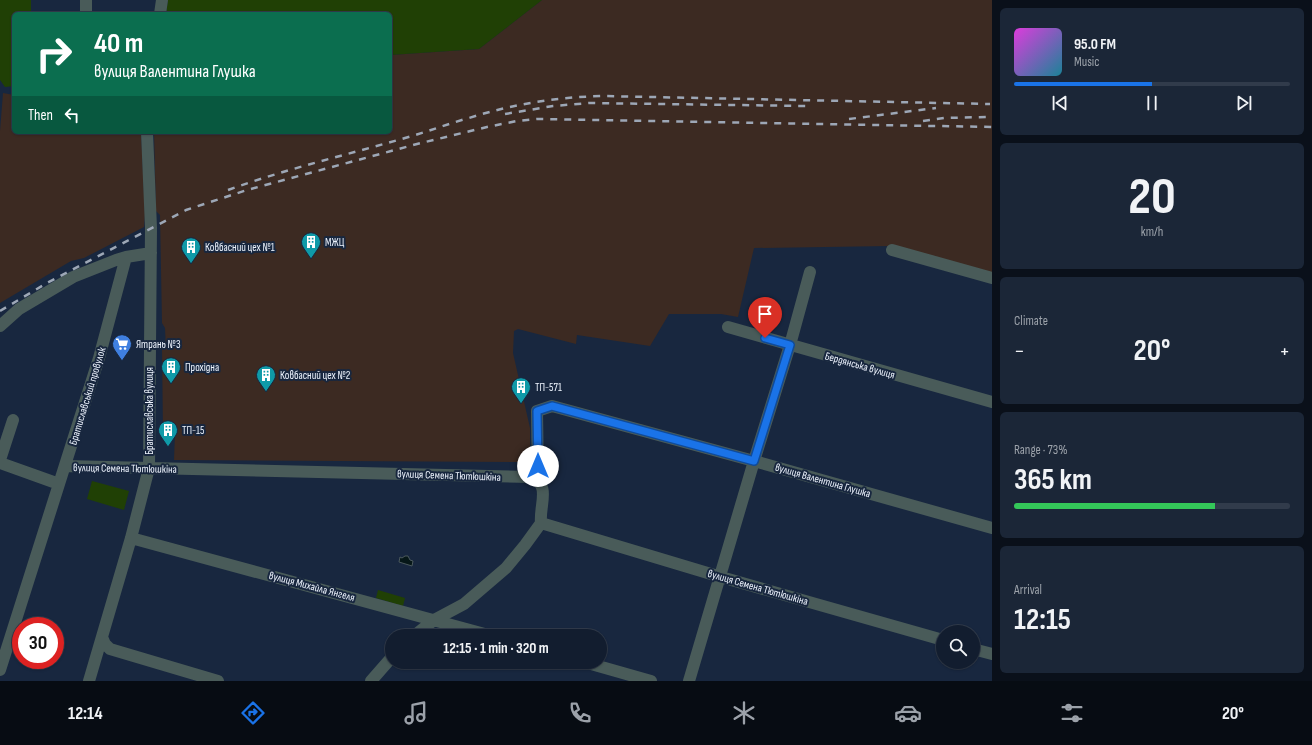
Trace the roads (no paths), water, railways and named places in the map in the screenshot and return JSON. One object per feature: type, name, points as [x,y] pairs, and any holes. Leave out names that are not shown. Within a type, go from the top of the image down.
[{"type":"street","points":[[160,12],[162,0]]},
{"type":"street","name":"Братиславська вулиця","points":[[89,681],[131,538],[149,468],[151,253],[147,134]]},
{"type":"street","points":[[892,250],[992,278]]},
{"type":"street","points":[[0,326],[19,309],[73,277],[126,257],[151,253]]},
{"type":"street","name":"Братиславський провулок","points":[[0,670],[99,358],[126,257]]},
{"type":"street","points":[[689,681],[790,345],[810,272]]},
{"type":"street","name":"Бердянська вулиця","points":[[728,327],[992,402]]},
{"type":"street","name":"вулиця Валентина Глушка","points":[[538,480],[537,411],[552,406],[992,528]]},
{"type":"street","points":[[0,460],[13,420]]},
{"type":"street","points":[[0,463],[59,484]]},
{"type":"street","name":"вулиця Семена Тютюшкіна","points":[[65,466],[521,476],[538,480]]},
{"type":"street","points":[[423,629],[434,620],[464,604],[506,568],[525,545],[541,523],[540,516],[543,495],[542,485],[538,480]]},
{"type":"street","name":"вулиця Семена Тютюшкіна","points":[[541,523],[721,577],[936,638]]},
{"type":"street","name":"вулиця Михайла Янгеля","points":[[131,538],[467,629]]},
{"type":"street","points":[[102,637],[105,644],[110,649],[218,681]]},
{"type":"street","points":[[980,651],[992,654]]},
{"type":"street","points":[[371,681],[385,665]]},
{"type":"street","points":[[607,669],[651,681]]},
{"type":"railway","points":[[228,190],[250,182],[413,136],[486,113],[535,102],[569,98],[603,96],[990,104]]},
{"type":"railway","points":[[505,114],[553,106],[589,103],[806,106]]},
{"type":"railway","points":[[849,119],[936,108]]},
{"type":"railway","points":[[923,121],[944,118],[986,117]]},
{"type":"railway","points":[[0,311],[47,283],[186,210],[247,190],[417,144],[517,121],[537,119],[992,127]]},
{"type":"place","name":"МЖЦ","points":[[311,259]]},
{"type":"place","name":"Ковбасний цех №1","points":[[191,264]]},
{"type":"place","name":"Ятрань №3","points":[[122,361]]},
{"type":"place","name":"Прохідна","points":[[171,384]]},
{"type":"place","name":"Ковбасний цех №2","points":[[266,392]]},
{"type":"place","name":"ТП-571","points":[[521,404]]},
{"type":"place","name":"ТП-15","points":[[168,447]]}]
